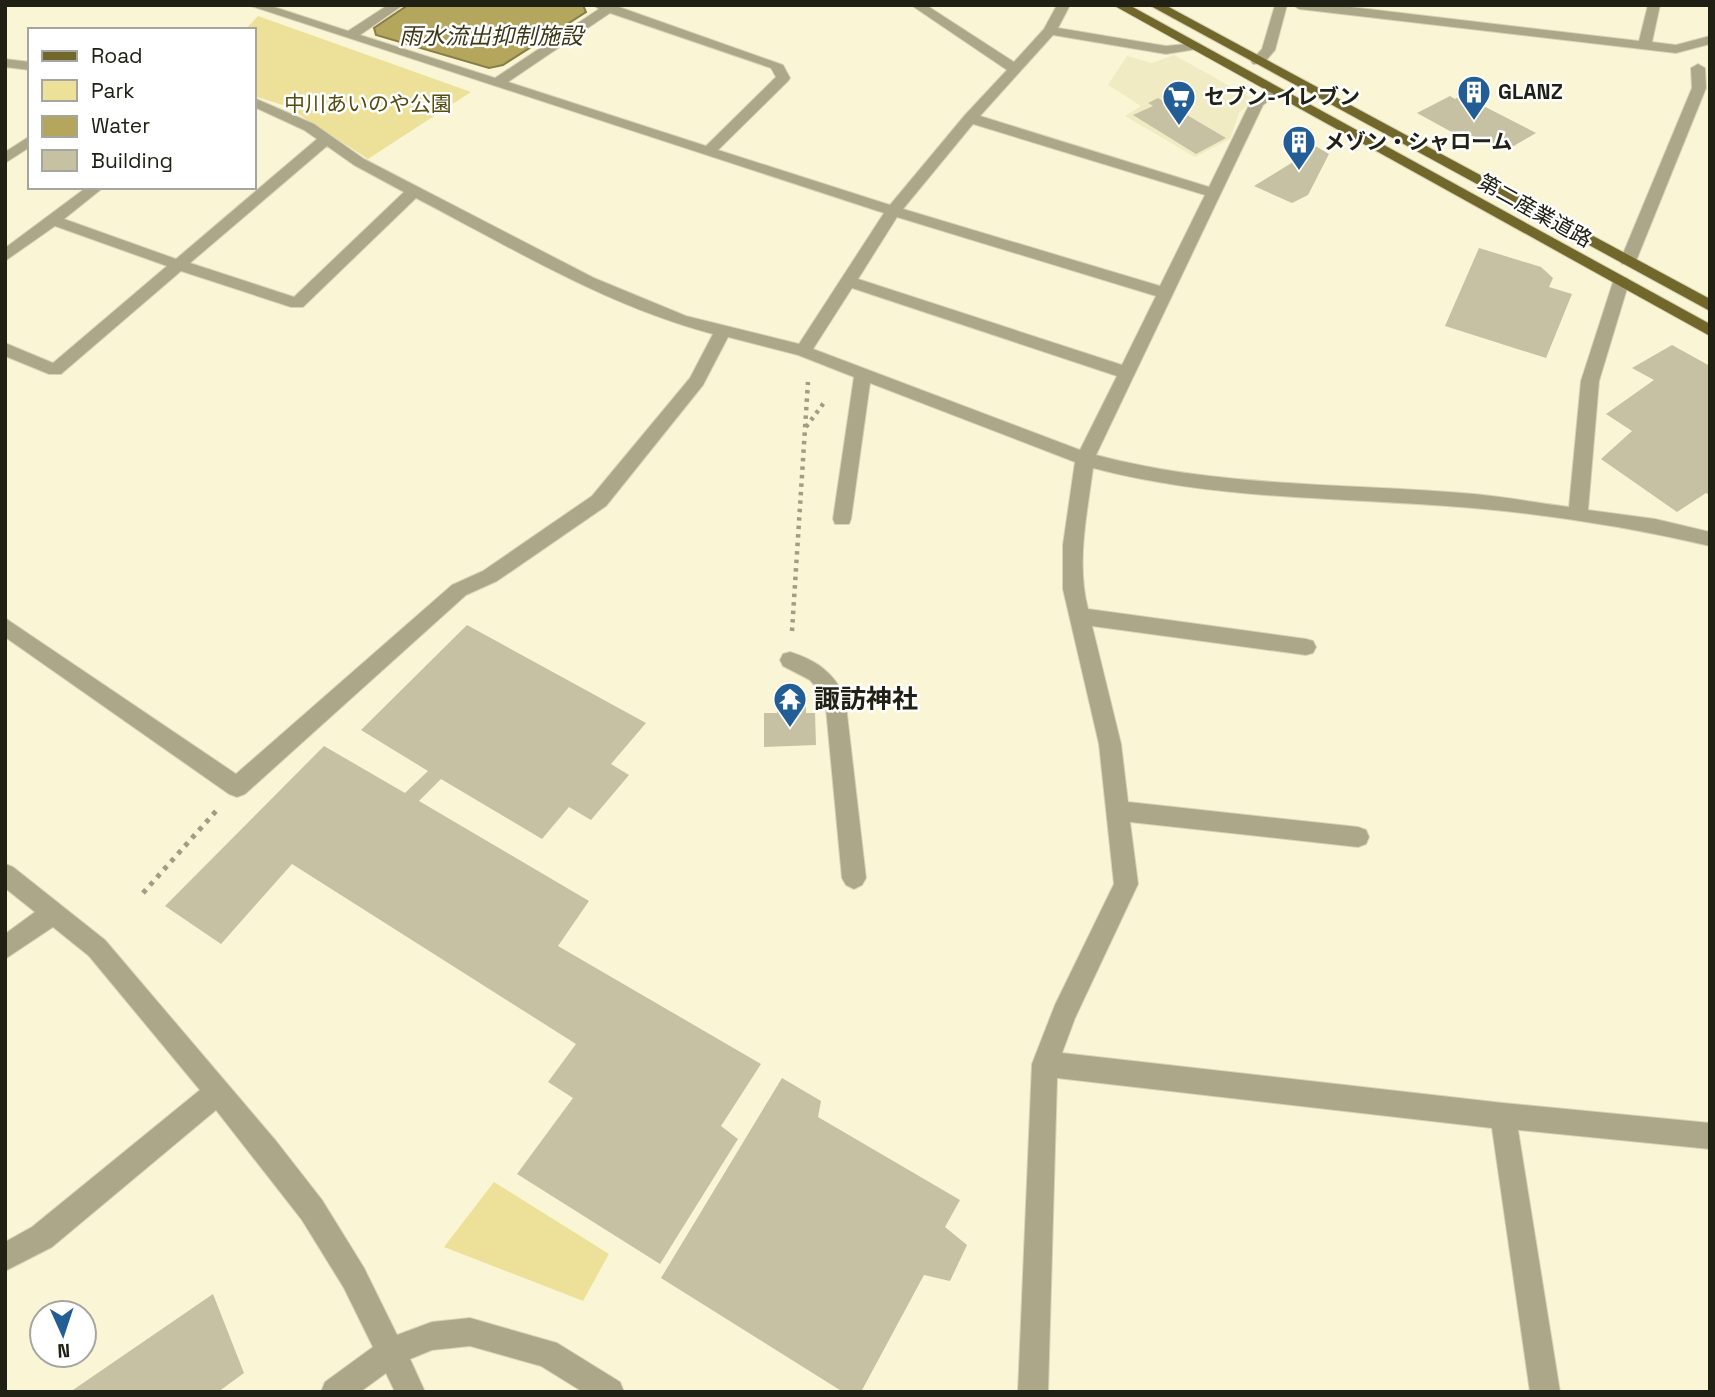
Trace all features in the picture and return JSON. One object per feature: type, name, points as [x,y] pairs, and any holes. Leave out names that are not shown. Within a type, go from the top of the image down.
[{"type":"main road","name":"第二産業道路","points":[[1119,5],[1710,331]]},
{"type":"main road","name":"第二産業道路","points":[[1155,5],[1710,306]]},
{"type":"street","points":[[254,5],[893,211],[1165,293]]},
{"type":"street","points":[[349,36],[397,5]]},
{"type":"street","points":[[917,5],[1015,69]]},
{"type":"street","points":[[806,352],[893,211],[970,118],[1050,31],[1064,5]]},
{"type":"street","points":[[1258,61],[1268,50],[1281,5]]},
{"type":"street","points":[[1299,5],[1424,12],[1676,49],[1710,40]]},
{"type":"street","points":[[1645,45],[1654,5]]},
{"type":"street","points":[[496,84],[608,6],[776,65],[783,78],[708,152]]},
{"type":"street","points":[[1050,31],[1166,50],[1192,46]]},
{"type":"street","points":[[1628,261],[1704,70],[1676,49]]},
{"type":"street","points":[[5,63],[27,65]]},
{"type":"street","points":[[5,79],[27,65]]},
{"type":"street","points":[[1033,1392],[1045,1064],[1064,1014],[1126,884],[1110,744],[1073,589],[1073,545],[1085,459],[1257,103],[1275,91]]},
{"type":"street","points":[[256,103],[299,122],[359,162],[588,282],[681,320],[806,352],[1085,459],[1141,474],[1229,487],[1475,501],[1655,526],[1710,539]]},
{"type":"street","points":[[970,118],[1213,193]]},
{"type":"street","points":[[5,349],[55,370],[326,139]]},
{"type":"street","points":[[5,159],[28,142]]},
{"type":"street","points":[[5,256],[94,189]]},
{"type":"street","points":[[53,220],[178,265],[297,303],[415,190]]},
{"type":"street","points":[[848,281],[1126,373]]},
{"type":"street","points":[[1578,514],[1590,381],[1620,282]]},
{"type":"street","points":[[5,626],[237,787],[459,590],[490,576],[599,500],[697,381],[723,330]]},
{"type":"street","points":[[842,519],[863,374]]},
{"type":"street","points":[[1079,616],[1306,648]]},
{"type":"street","points":[[790,660],[814,670],[826,680],[835,697],[854,878]]},
{"type":"street","points":[[1118,811],[1358,837]]},
{"type":"street","points":[[5,874],[97,948],[219,1091],[312,1210],[354,1278],[411,1392]]},
{"type":"street","points":[[5,948],[54,912]]},
{"type":"street","points":[[1045,1064],[1503,1116],[1710,1136]]},
{"type":"street","points":[[5,1257],[42,1237],[219,1091]]},
{"type":"street","points":[[1503,1116],[1545,1392]]},
{"type":"street","points":[[335,1392],[392,1351],[432,1336],[470,1332],[547,1353],[610,1392]]},
{"type":"path","points":[[790,660],[806,352]]},
{"type":"path","points":[[143,893],[237,787]]},
{"type":"shaded area","points":[[1174,55],[1253,99],[1239,113],[1230,139],[1195,157],[1125,116],[1141,106],[1108,85],[1127,56],[1152,63]]},
{"type":"green space","name":"中川あいのや公園","points":[[258,16],[471,92],[368,159],[286,106],[256,97],[256,28],[247,28]]},
{"type":"green space","points":[[494,1182],[609,1254],[583,1301],[444,1247]]},
{"type":"water","name":"雨水流出抑制施設","points":[[408,5],[583,5],[586,12],[503,65],[489,68],[376,35],[374,28]]},
{"type":"building","name":"GLANZ","points":[[1462,95],[1536,133],[1507,150],[1489,141],[1485,143],[1463,131],[1457,135],[1417,113],[1450,96],[1455,99]]},
{"type":"building","name":"セブン-イレブン","points":[[1158,98],[1226,138],[1196,154],[1133,115],[1153,106],[1148,103]]},
{"type":"building","name":"メゾン・シャローム","points":[[1301,143],[1307,147],[1312,144],[1329,154],[1308,195],[1292,203],[1254,186],[1301,157],[1288,151]]},
{"type":"building","points":[[1479,248],[1541,267],[1553,278],[1549,287],[1572,294],[1546,358],[1445,326]]},
{"type":"building","points":[[1672,345],[1710,366],[1710,495],[1706,493],[1677,512],[1601,459],[1632,431],[1606,414],[1654,380],[1632,368]]},
{"type":"building","points":[[467,625],[646,723],[611,764],[629,775],[591,820],[569,807],[542,839],[441,779],[419,801],[589,901],[558,946],[761,1064],[721,1126],[738,1139],[660,1264],[517,1174],[573,1098],[548,1082],[576,1044],[292,864],[221,944],[165,906],[324,746],[405,793],[428,771],[361,730]]},
{"type":"building","name":"諏訪神社","points":[[777,703],[806,703],[806,713],[815,713],[816,745],[764,747],[764,713],[777,713]]},
{"type":"building","points":[[782,1078],[821,1101],[818,1117],[960,1200],[945,1227],[967,1245],[950,1281],[924,1275],[861,1392],[843,1392],[661,1278]]},
{"type":"building","points":[[213,1294],[244,1373],[218,1392],[70,1392]]},
{"type":"place","name":"GLANZ","points":[[1474,122]]},
{"type":"place","name":"セブン-イレブン","points":[[1179,127]]},
{"type":"place","name":"メゾン・シャローム","points":[[1299,172]]},
{"type":"place","name":"諏訪神社","points":[[790,729]]}]
